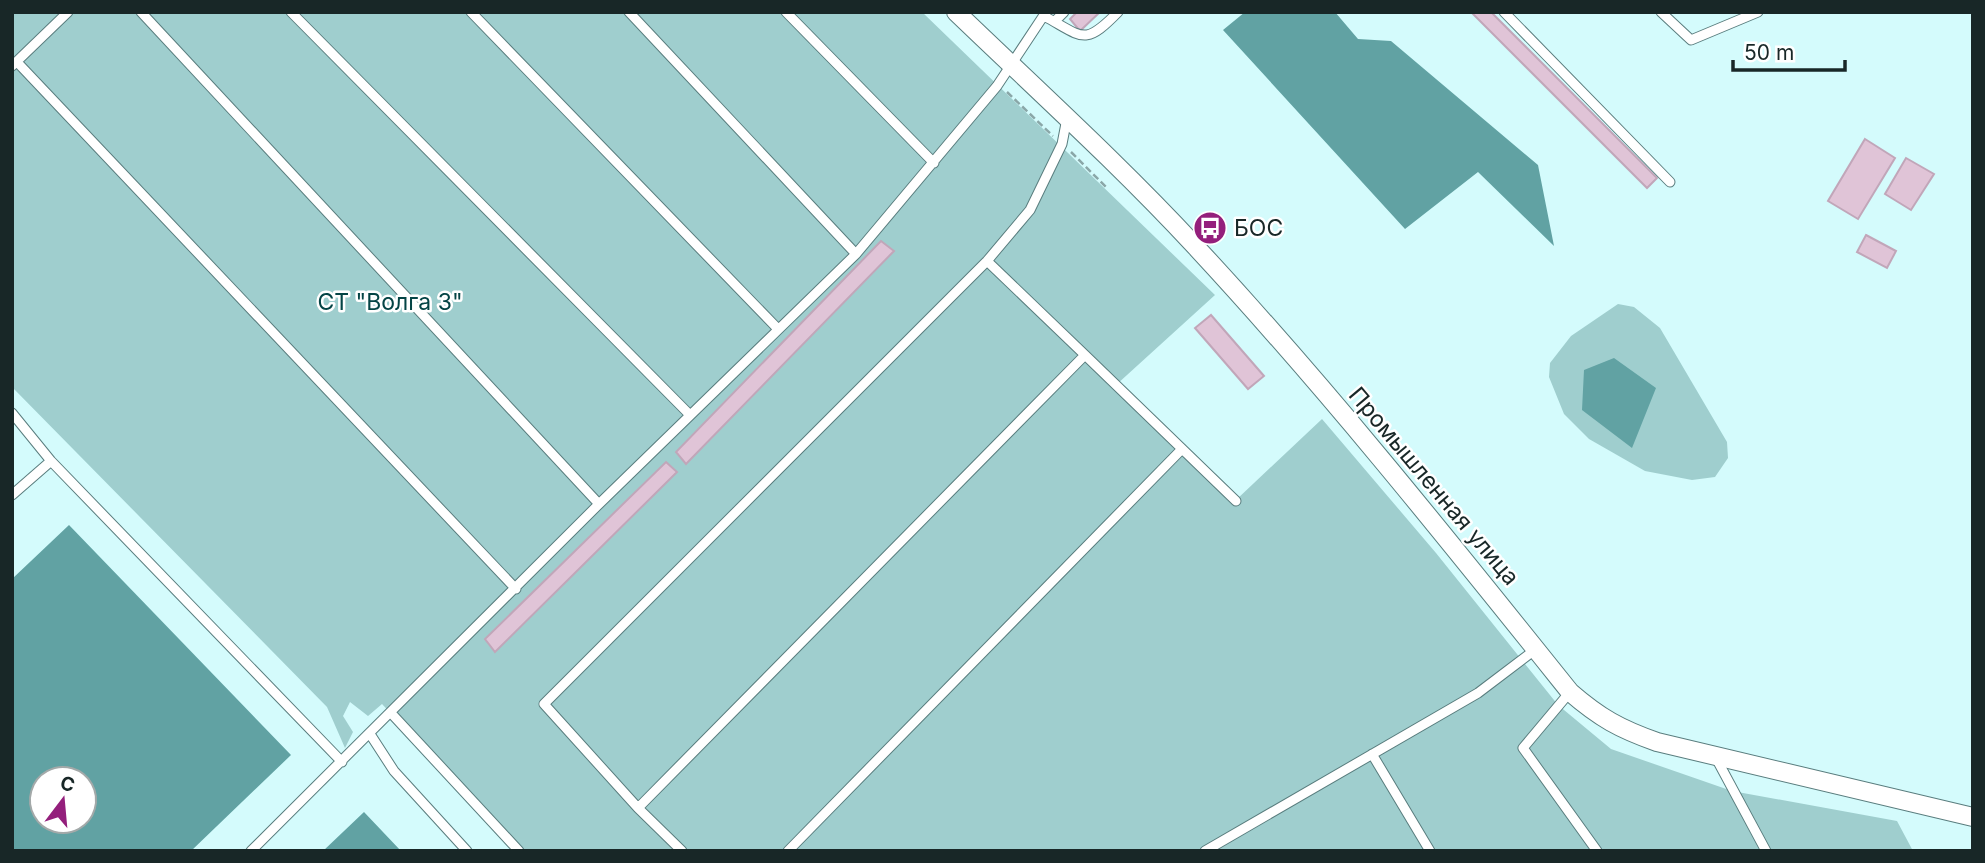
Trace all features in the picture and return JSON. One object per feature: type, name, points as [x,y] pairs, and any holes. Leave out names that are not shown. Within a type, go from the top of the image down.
[{"type":"street","name":"Промышленная улица","points":[[956,12],[1193,244],[1293,355],[1570,692],[1595,714],[1625,731],[1716,758],[1973,817]]},
{"type":"lane","points":[[68,12],[15,64],[516,589]]},
{"type":"lane","points":[[141,12],[599,505]]},
{"type":"lane","points":[[291,12],[690,415]]},
{"type":"lane","points":[[471,12],[778,329]]},
{"type":"lane","points":[[629,12],[856,254]]},
{"type":"lane","points":[[786,12],[934,163]]},
{"type":"lane","points":[[1055,21],[1064,12]]},
{"type":"lane","points":[[251,851],[856,254],[934,163],[1012,65],[1045,14],[1078,34],[1088,36],[1099,32],[1118,12]]},
{"type":"lane","points":[[1504,12],[1670,181]]},
{"type":"lane","points":[[1661,12],[1691,40],[1758,12]]},
{"type":"lane","points":[[682,851],[638,808],[544,704],[987,261],[1030,210],[1062,144],[1067,118]]},
{"type":"lane","points":[[987,261],[1236,500]]},
{"type":"lane","points":[[638,808],[1085,355]]},
{"type":"lane","points":[[12,413],[51,461],[342,762]]},
{"type":"lane","points":[[788,851],[1182,449]]},
{"type":"lane","points":[[12,495],[51,461]]},
{"type":"lane","points":[[1205,851],[1478,692],[1536,649]]},
{"type":"lane","points":[[1570,692],[1523,748],[1597,851]]},
{"type":"lane","points":[[391,713],[519,851]]},
{"type":"lane","points":[[370,734],[394,771],[467,851]]},
{"type":"lane","points":[[1372,754],[1430,851]]},
{"type":"lane","points":[[1716,758],[1766,851]]},
{"type":"green space","name":"СТ \"Волга 3\"","points":[[12,12],[922,12],[1215,295],[1116,385],[1236,500],[1322,419],[1436,553],[1558,705],[1611,749],[1732,791],[1897,821],[1913,851],[519,851],[382,704],[368,716],[350,702],[343,716],[353,732],[345,748],[327,707],[12,387]]},
{"type":"green space","points":[[1618,304],[1634,307],[1660,328],[1727,442],[1728,458],[1715,477],[1692,480],[1645,471],[1589,439],[1564,414],[1549,377],[1550,363],[1571,336]]},
{"type":"shaded area","points":[[1245,12],[1335,12],[1358,39],[1391,41],[1538,165],[1554,246],[1478,172],[1405,229],[1223,30]]},
{"type":"shaded area","points":[[1614,358],[1656,388],[1632,448],[1582,410],[1584,370]]},
{"type":"shaded area","points":[[69,525],[291,755],[191,851],[12,851],[12,579]]},
{"type":"shaded area","points":[[364,812],[401,851],[323,851]]},
{"type":"building","points":[[1077,12],[1100,12],[1080,31],[1070,19]]},
{"type":"building","points":[[1471,12],[1491,12],[1657,178],[1647,188]]},
{"type":"building","points":[[1865,139],[1895,158],[1858,219],[1828,201]]},
{"type":"building","points":[[1906,158],[1934,174],[1911,210],[1885,194]]},
{"type":"building","points":[[1866,235],[1896,251],[1887,268],[1857,252]]},
{"type":"building","points":[[881,241],[894,251],[686,464],[676,452]]},
{"type":"building","points":[[1211,315],[1264,376],[1248,389],[1195,328]]},
{"type":"building","points":[[666,462],[677,472],[495,652],[485,639]]},
{"type":"place","name":"БОС","points":[[1210,228]]}]
